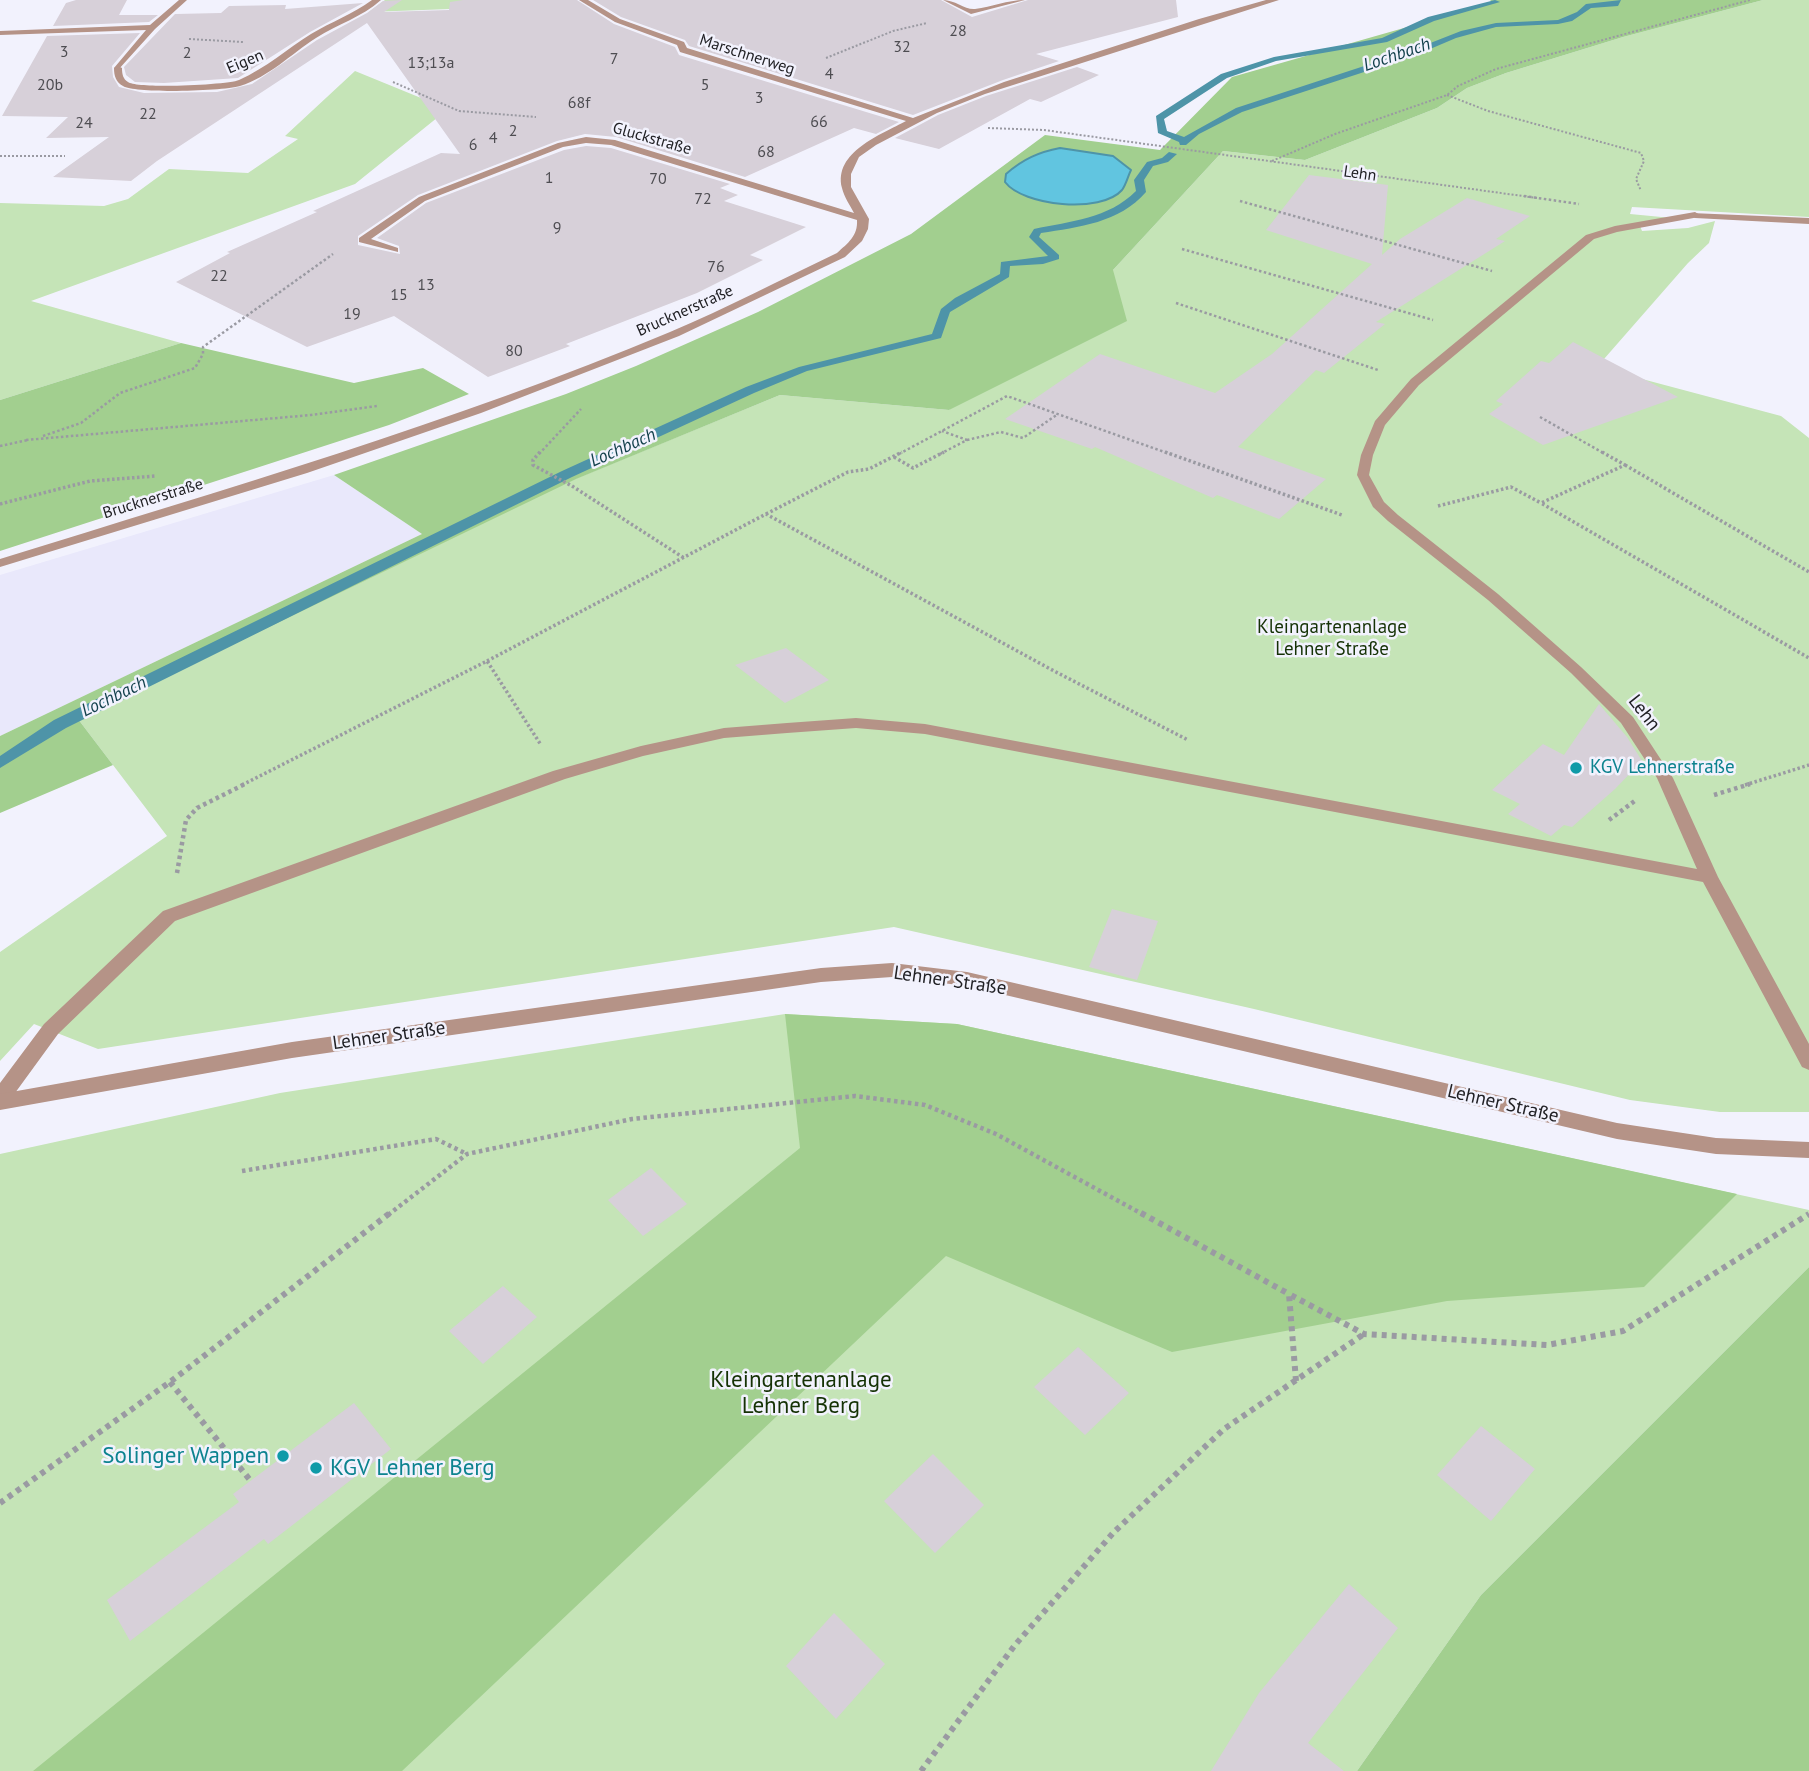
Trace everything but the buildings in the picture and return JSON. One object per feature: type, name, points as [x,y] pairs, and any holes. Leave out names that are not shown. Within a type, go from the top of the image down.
[{"type":"street","points":[[145,36],[183,0]]},
{"type":"street","name":"Eigen","points":[[145,36],[118,68],[117,77],[129,87],[211,87],[237,83],[269,68],[315,35],[356,15],[377,0]]},
{"type":"street","name":"Marschnerweg","points":[[583,0],[600,13],[631,27],[681,44],[683,50],[912,120]]},
{"type":"street","points":[[947,0],[971,12],[1021,0]]},
{"type":"street","points":[[864,219],[849,199],[845,180],[853,159],[871,144],[912,120],[976,93],[1222,13],[1275,0]]},
{"type":"street","points":[[0,33],[152,27]]},
{"type":"street","name":"Gluckstraße","points":[[363,240],[422,199],[561,145],[586,140],[612,142],[864,219]]},
{"type":"street","points":[[1695,215],[1809,221]]},
{"type":"street","name":"Lehn","points":[[1695,215],[1615,229],[1580,242],[1415,382],[1379,424],[1363,475],[1368,490],[1393,518],[1493,597],[1576,670],[1627,720],[1665,778],[1709,877],[1805,1056]]},
{"type":"street","name":"Brucknerstraße","points":[[0,563],[302,470],[595,366],[675,334],[841,255],[857,243],[865,231],[864,219]]},
{"type":"street","points":[[363,240],[394,250]]},
{"type":"street","points":[[0,1100],[51,1029],[169,916],[559,775],[641,751],[724,733],[856,723],[925,729],[1709,877]]},
{"type":"street","name":"Lehner Straße","points":[[0,1100],[292,1050],[821,975],[892,970],[967,979],[1618,1131],[1716,1146],[1809,1150]]},
{"type":"path","points":[[1271,162],[1335,135],[1447,96],[1458,86],[1496,69],[1750,0]]},
{"type":"path","points":[[773,79],[893,31]]},
{"type":"path","points":[[145,36],[299,47]]},
{"type":"path","points":[[393,82],[458,111],[541,117]]},
{"type":"path","points":[[1447,96],[1488,111],[1641,153],[1644,161],[1636,179],[1641,190],[1695,215]]},
{"type":"path","name":"Lehn","points":[[981,127],[1044,131],[1578,204]]},
{"type":"path","points":[[0,156],[65,156]]},
{"type":"path","points":[[1240,201],[1500,274]]},
{"type":"path","points":[[0,446],[80,423],[120,393],[195,368],[203,354],[203,347],[329,256],[363,240]]},
{"type":"path","points":[[1182,249],[1436,321]]},
{"type":"path","points":[[1176,303],[1382,371]]},
{"type":"path","points":[[169,916],[186,820],[197,808],[487,661],[848,472],[869,469],[1006,396],[1351,517]]},
{"type":"path","points":[[26,440],[311,415],[388,404]]},
{"type":"path","points":[[584,405],[533,460],[533,465],[572,486],[684,558]]},
{"type":"path","points":[[893,457],[913,468],[967,440],[994,432],[1023,438],[1058,414]]},
{"type":"path","points":[[1540,416],[1809,572]]},
{"type":"path","points":[[942,431],[967,440]]},
{"type":"path","points":[[1541,503],[1625,464]]},
{"type":"path","points":[[1393,518],[1511,487],[1809,658]]},
{"type":"path","points":[[766,514],[1054,671],[1190,741]]},
{"type":"path","points":[[487,661],[559,775]]},
{"type":"path","points":[[1679,805],[1809,765]]},
{"type":"path","points":[[1570,850],[1665,778]]},
{"type":"path","points":[[0,1503],[170,1381],[467,1154],[646,1117],[855,1096],[925,1105],[996,1134],[1364,1334],[1547,1345],[1623,1331],[1809,1214]]},
{"type":"path","points":[[242,1171],[436,1139],[467,1154]]},
{"type":"path","points":[[1289,1294],[1296,1381]]},
{"type":"path","points":[[921,1771],[1015,1645],[1114,1532],[1224,1429],[1364,1334]]},
{"type":"path","points":[[170,1381],[250,1480]]},
{"type":"shaded area","points":[[334,475],[422,534],[0,736],[0,575]]},
{"type":"green space","points":[[385,0],[571,0],[531,6],[369,12]]},
{"type":"green space","points":[[1490,0],[1763,0],[1623,37],[1506,73],[1467,88],[1437,108],[1305,160],[1223,151],[1113,270],[1127,321],[949,410],[780,395],[576,479],[78,719],[113,765],[0,813],[0,736],[422,534],[334,475],[566,394],[758,312],[911,234],[1045,135],[1160,150],[1232,77],[1467,10],[1492,2]]},
{"type":"green space","name":"Kleingartenanlage Lehner Straße","points":[[1763,0],[1809,0],[1809,217],[1632,207],[1630,214],[1672,218],[1640,226],[1642,231],[1688,228],[1715,221],[1709,243],[1688,263],[1597,367],[1781,416],[1809,438],[1809,1112],[1720,1112],[1630,1100],[1254,1009],[894,927],[98,1049],[34,1024],[0,1061],[0,952],[167,836],[78,719],[570,481],[780,395],[949,410],[1113,270],[1223,151],[1305,160],[1437,108],[1467,88],[1506,73],[1623,37]]},
{"type":"green space","points":[[355,71],[448,109],[355,184],[31,301],[181,343],[0,400],[0,203],[104,206],[128,199],[169,169],[248,173],[298,139],[285,136]]},
{"type":"green space","points":[[181,343],[354,383],[423,368],[469,394],[389,425],[0,551],[0,400]]},
{"type":"green space","name":"Kleingartenanlage Lehner Berg","points":[[785,1014],[957,1024],[1809,1210],[1809,1267],[1481,1595],[1357,1771],[0,1771],[0,1154],[280,1093]]},
{"type":"green space","points":[[785,1014],[957,1024],[1737,1194],[1644,1287],[1447,1301],[1172,1352],[946,1256],[402,1771],[33,1771],[800,1148]]},
{"type":"green space","points":[[1809,1267],[1809,1771],[1357,1771],[1481,1595]]},
{"type":"water","points":[[1060,148],[1113,156],[1131,170],[1122,190],[1112,198],[1097,202],[1062,204],[1028,197],[1005,182],[1006,174],[1025,160]]},
{"type":"waterway","name":"Lochbach","points":[[1185,141],[1195,132],[1239,110],[1413,53],[1453,36],[1496,25],[1558,22],[1580,14],[1589,6],[1615,4],[1617,0]]},
{"type":"waterway","points":[[1185,141],[1163,133],[1159,118],[1224,76],[1274,59],[1384,40],[1431,19],[1496,2]]},
{"type":"waterway","name":"Lochbach","points":[[0,763],[60,724],[567,474],[750,390],[803,369],[937,336],[945,311],[959,300],[1005,275],[1005,264],[1043,261],[1055,257],[1034,237],[1038,231],[1094,220],[1120,210],[1141,192],[1139,180],[1150,164],[1165,160],[1172,154]]},
{"type":"place","name":"KGV Lehnerstraße","points":[[1576,768]]},
{"type":"place","name":"Solinger Wappen","points":[[283,1456]]},
{"type":"place","name":"KGV Lehner Berg","points":[[316,1468]]}]
